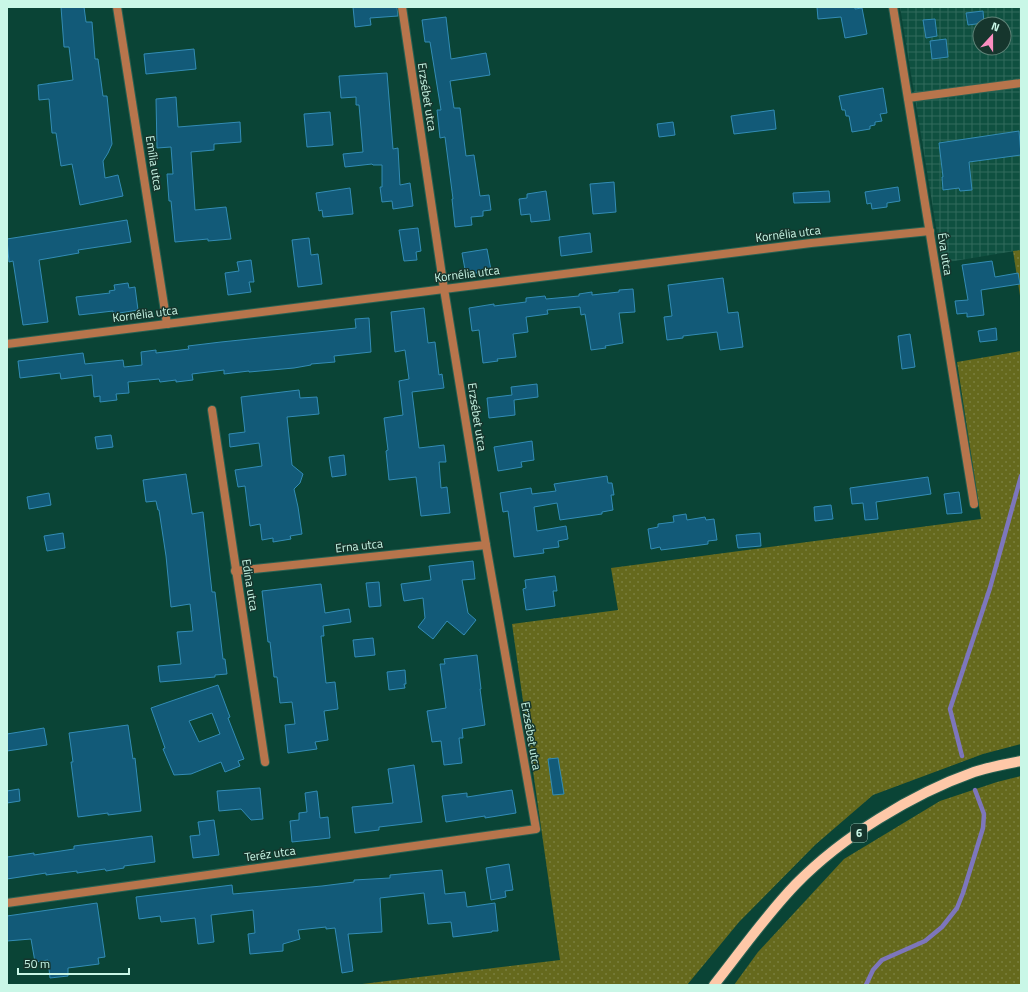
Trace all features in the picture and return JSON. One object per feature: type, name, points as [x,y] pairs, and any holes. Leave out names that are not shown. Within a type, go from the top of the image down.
[{"type":"main road","name":"6","points":[[714,985],[766,918],[796,884],[824,859],[851,838],[904,804],[952,781],[976,772],[1021,761]]},
{"type":"street","name":"Emília utca","points":[[117,7],[167,324]]},
{"type":"street","name":"Erzsébet utca","points":[[402,7],[444,289],[486,545],[536,829]]},
{"type":"street","name":"Éva utca","points":[[893,7],[974,504]]},
{"type":"street","points":[[908,98],[1021,83]]},
{"type":"street","name":"Kornélia utca","points":[[7,344],[811,243],[930,231]]},
{"type":"street","name":"Edina utca","points":[[212,410],[235,571],[265,762]]},
{"type":"street","name":"Erna utca","points":[[235,571],[486,545]]},
{"type":"street","name":"Teréz utca","points":[[7,903],[536,829]]},
{"type":"shaded area","points":[[900,7],[1021,7],[1021,250],[942,263]]},
{"type":"shaded area","points":[[1021,250],[1021,302],[1013,251]]},
{"type":"shaded area","points":[[1021,351],[1021,744],[983,754],[873,795],[815,845],[739,922],[687,985],[354,985],[560,960],[512,624],[618,610],[611,568],[981,519],[957,362]]},
{"type":"shaded area","points":[[1021,776],[1021,985],[734,985],[758,952],[844,859],[940,801],[997,782]]},
{"type":"building","points":[[61,7],[84,7],[86,22],[92,22],[95,59],[98,59],[103,96],[107,96],[112,144],[103,161],[105,178],[118,175],[123,196],[80,205],[72,164],[61,166],[56,133],[52,133],[49,99],[39,100],[38,85],[73,80],[69,47],[64,47]]},
{"type":"building","points":[[353,7],[397,7],[398,16],[370,18],[371,25],[355,27]]},
{"type":"building","points":[[817,7],[862,8],[867,34],[845,38],[841,17],[818,19]]},
{"type":"building","points":[[983,11],[983,16],[972,16],[972,24],[968,25],[966,13]]},
{"type":"building","points":[[446,17],[451,59],[486,53],[490,75],[450,81],[454,108],[460,108],[466,156],[474,155],[480,196],[489,195],[491,210],[483,211],[483,216],[471,217],[472,225],[455,227],[445,137],[440,138],[437,110],[441,110],[430,42],[425,42],[422,20]]},
{"type":"building","points":[[935,19],[937,36],[926,38],[923,20]]},
{"type":"building","points":[[946,39],[948,57],[932,59],[930,41]]},
{"type":"building","points":[[194,49],[196,69],[146,74],[144,54]]},
{"type":"building","points":[[387,73],[393,149],[398,148],[400,185],[410,183],[413,206],[393,209],[392,201],[382,202],[380,187],[382,187],[382,165],[372,164],[345,167],[343,154],[363,152],[359,105],[356,105],[356,97],[341,98],[339,76]]},
{"type":"building","points":[[883,88],[887,113],[880,114],[882,121],[875,122],[875,125],[870,126],[870,129],[852,132],[849,116],[846,116],[845,110],[842,110],[839,96]]},
{"type":"building","points":[[176,97],[178,127],[240,122],[241,142],[214,144],[214,150],[191,152],[195,210],[226,207],[231,239],[208,241],[208,239],[175,242],[167,174],[173,174],[171,147],[157,148],[156,99]]},
{"type":"building","points":[[774,110],[776,129],[734,134],[731,116]]},
{"type":"building","points":[[330,112],[333,145],[307,147],[304,114]]},
{"type":"building","points":[[673,122],[675,135],[659,137],[657,124]]},
{"type":"building","points":[[1019,131],[1021,155],[969,162],[972,190],[960,191],[959,188],[943,190],[939,143]]},
{"type":"building","points":[[614,182],[616,212],[593,214],[590,184]]},
{"type":"building","points":[[898,187],[900,201],[887,203],[887,207],[872,209],[871,203],[867,204],[865,192]]},
{"type":"building","points":[[350,188],[353,214],[323,217],[322,210],[319,211],[316,193]]},
{"type":"building","points":[[546,191],[550,220],[531,222],[530,214],[521,215],[519,199],[527,198],[527,194]]},
{"type":"building","points":[[829,191],[830,202],[794,203],[793,193]]},
{"type":"building","points":[[127,220],[131,242],[78,250],[79,253],[39,260],[48,322],[23,325],[13,261],[9,262],[7,239]]},
{"type":"building","points":[[418,228],[421,251],[416,252],[417,260],[404,261],[399,230]]},
{"type":"building","points":[[590,233],[592,252],[561,256],[559,237]]},
{"type":"building","points":[[309,238],[311,255],[318,254],[322,284],[298,287],[292,240]]},
{"type":"building","points":[[487,249],[491,270],[466,275],[462,253]]},
{"type":"building","points":[[251,260],[254,282],[249,282],[251,292],[228,295],[225,273],[239,271],[237,262]]},
{"type":"building","points":[[992,261],[995,277],[1018,273],[1020,284],[981,290],[984,315],[967,317],[967,313],[957,314],[955,301],[968,300],[962,265]]},
{"type":"building","points":[[723,278],[728,313],[738,312],[743,347],[720,350],[717,332],[683,336],[683,338],[667,340],[664,317],[672,316],[668,285]]},
{"type":"building","points":[[128,283],[129,288],[135,287],[138,310],[113,314],[113,311],[79,315],[76,297],[110,293],[109,291],[115,290],[114,285]]},
{"type":"building","points":[[633,289],[635,312],[619,313],[623,343],[605,346],[606,348],[591,350],[585,314],[581,315],[580,307],[547,310],[548,314],[526,317],[528,332],[513,334],[516,357],[497,359],[498,361],[483,363],[479,330],[472,331],[469,308],[494,304],[494,306],[526,302],[526,298],[545,296],[546,299],[579,296],[579,294],[592,292],[592,295]]},
{"type":"building","points":[[424,308],[428,343],[435,342],[439,375],[442,374],[444,388],[412,392],[419,448],[444,445],[446,462],[439,462],[441,488],[447,487],[450,513],[421,516],[416,477],[389,480],[386,451],[388,450],[384,418],[403,415],[399,381],[409,379],[405,350],[395,352],[391,312]]},
{"type":"building","points":[[369,318],[371,352],[334,356],[335,362],[311,364],[294,368],[224,374],[224,370],[192,374],[193,380],[176,382],[176,380],[160,382],[159,379],[128,382],[129,393],[116,394],[117,400],[100,402],[100,396],[94,397],[92,375],[61,379],[60,373],[20,378],[18,361],[83,353],[85,364],[123,360],[124,367],[142,365],[141,352],[156,350],[156,353],[189,349],[188,346],[356,328],[355,319]]},
{"type":"building","points":[[996,328],[997,340],[980,342],[978,331]]},
{"type":"building","points":[[910,334],[915,367],[902,369],[898,336]]},
{"type":"building","points":[[537,384],[538,397],[514,400],[515,415],[489,418],[487,398],[512,395],[511,387]]},
{"type":"building","points":[[299,390],[300,398],[317,397],[319,414],[287,417],[292,465],[303,474],[300,483],[294,489],[302,534],[290,536],[291,539],[273,542],[273,538],[262,540],[260,524],[250,526],[245,486],[238,487],[235,470],[262,466],[259,443],[230,447],[229,434],[245,432],[241,397]]},
{"type":"building","points":[[111,435],[113,447],[97,449],[95,437]]},
{"type":"building","points":[[532,441],[534,460],[521,462],[522,467],[498,471],[494,447]]},
{"type":"building","points":[[344,455],[346,475],[332,477],[329,457]]},
{"type":"building","points":[[186,474],[192,514],[203,512],[212,592],[215,592],[223,659],[225,659],[227,674],[215,675],[215,677],[160,682],[158,666],[181,664],[177,632],[193,631],[190,604],[171,607],[166,556],[159,510],[156,501],[146,502],[143,480]]},
{"type":"building","points":[[607,476],[608,483],[612,483],[614,495],[611,495],[613,510],[602,512],[602,514],[560,520],[557,503],[534,507],[537,531],[566,526],[568,539],[558,541],[559,547],[543,549],[544,553],[514,557],[508,511],[503,512],[500,493],[531,488],[532,494],[556,491],[554,484]]},
{"type":"building","points":[[928,477],[931,494],[876,502],[878,519],[865,520],[863,503],[852,504],[850,488]]},
{"type":"building","points":[[959,492],[962,513],[947,514],[944,494]]},
{"type":"building","points":[[49,493],[51,505],[29,509],[27,497]]},
{"type":"building","points":[[831,505],[833,519],[815,521],[814,507]]},
{"type":"building","points":[[686,514],[687,520],[705,517],[706,520],[714,519],[717,540],[708,541],[708,544],[661,550],[660,547],[651,549],[648,529],[658,527],[658,524],[674,522],[673,516]]},
{"type":"building","points":[[63,533],[65,548],[47,551],[44,536]]},
{"type":"building","points":[[760,533],[761,546],[738,548],[736,535]]},
{"type":"building","points":[[473,561],[475,579],[462,580],[468,613],[476,620],[464,635],[447,621],[433,639],[418,627],[425,618],[423,598],[404,601],[401,584],[431,580],[429,566]]},
{"type":"building","points":[[555,576],[557,591],[553,591],[555,606],[526,610],[523,589],[526,588],[525,580]]},
{"type":"building","points":[[379,582],[381,606],[369,607],[366,583]]},
{"type":"building","points":[[321,584],[325,613],[349,609],[351,622],[323,626],[324,636],[321,636],[326,683],[335,682],[338,709],[324,711],[328,740],[315,742],[317,749],[288,753],[285,725],[295,724],[292,702],[280,703],[277,677],[274,677],[270,642],[268,642],[262,591]]},
{"type":"building","points":[[373,638],[375,655],[355,657],[353,640]]},
{"type":"building","points":[[477,655],[485,725],[462,729],[463,738],[459,738],[462,763],[444,765],[441,741],[432,742],[427,711],[446,708],[440,664],[445,664],[444,659]]},
{"type":"building","points":[[405,670],[405,688],[389,690],[387,672]]},
{"type":"building","points":[[218,685],[230,717],[228,718],[244,759],[238,761],[240,766],[225,772],[221,762],[191,774],[174,775],[163,749],[165,748],[151,708]],"holes":[[[212,713],[220,734],[199,742],[189,721]]]},
{"type":"building","points":[[128,725],[133,759],[135,758],[141,811],[78,817],[69,733]]},
{"type":"building","points":[[44,728],[47,745],[7,751],[7,734]]},
{"type":"building","points":[[558,758],[564,794],[553,795],[548,759]]},
{"type":"building","points":[[414,765],[422,822],[379,827],[379,830],[355,833],[352,807],[393,803],[388,769]]},
{"type":"building","points":[[260,788],[263,819],[251,820],[241,809],[219,811],[217,791]]},
{"type":"building","points":[[19,789],[20,801],[7,803],[7,791]]},
{"type":"building","points":[[512,790],[516,813],[446,822],[442,796],[467,793],[467,797]]},
{"type":"building","points":[[317,791],[320,818],[328,817],[330,838],[292,842],[290,821],[299,820],[299,813],[307,812],[305,793]]},
{"type":"building","points":[[214,820],[219,855],[193,858],[190,836],[200,835],[198,822]]},
{"type":"building","points":[[152,836],[155,862],[124,866],[124,868],[106,871],[105,869],[77,873],[77,871],[46,875],[46,873],[7,879],[7,857],[34,853],[34,855],[74,849],[74,846]]},
{"type":"building","points":[[509,864],[513,890],[505,891],[506,897],[491,900],[486,868]]},
{"type":"building","points":[[442,870],[445,894],[465,892],[467,907],[495,903],[498,931],[453,937],[451,922],[428,924],[424,893],[380,898],[382,932],[348,934],[353,971],[342,973],[335,928],[326,929],[326,927],[298,930],[300,939],[283,944],[283,951],[250,954],[248,934],[255,933],[253,910],[211,915],[214,942],[198,944],[195,918],[161,922],[160,916],[139,919],[136,897],[232,885],[233,894],[322,886],[354,882],[354,880],[390,878],[390,875]]},
{"type":"building","points":[[97,903],[105,957],[98,958],[99,964],[68,968],[68,976],[50,978],[48,960],[35,962],[31,939],[7,941],[7,916]]},
{"type":"waterway","points":[[962,756],[950,709],[990,588],[1021,476]]},
{"type":"waterway","points":[[866,985],[873,970],[882,960],[925,941],[942,927],[957,908],[983,828],[984,814],[975,790]]}]
